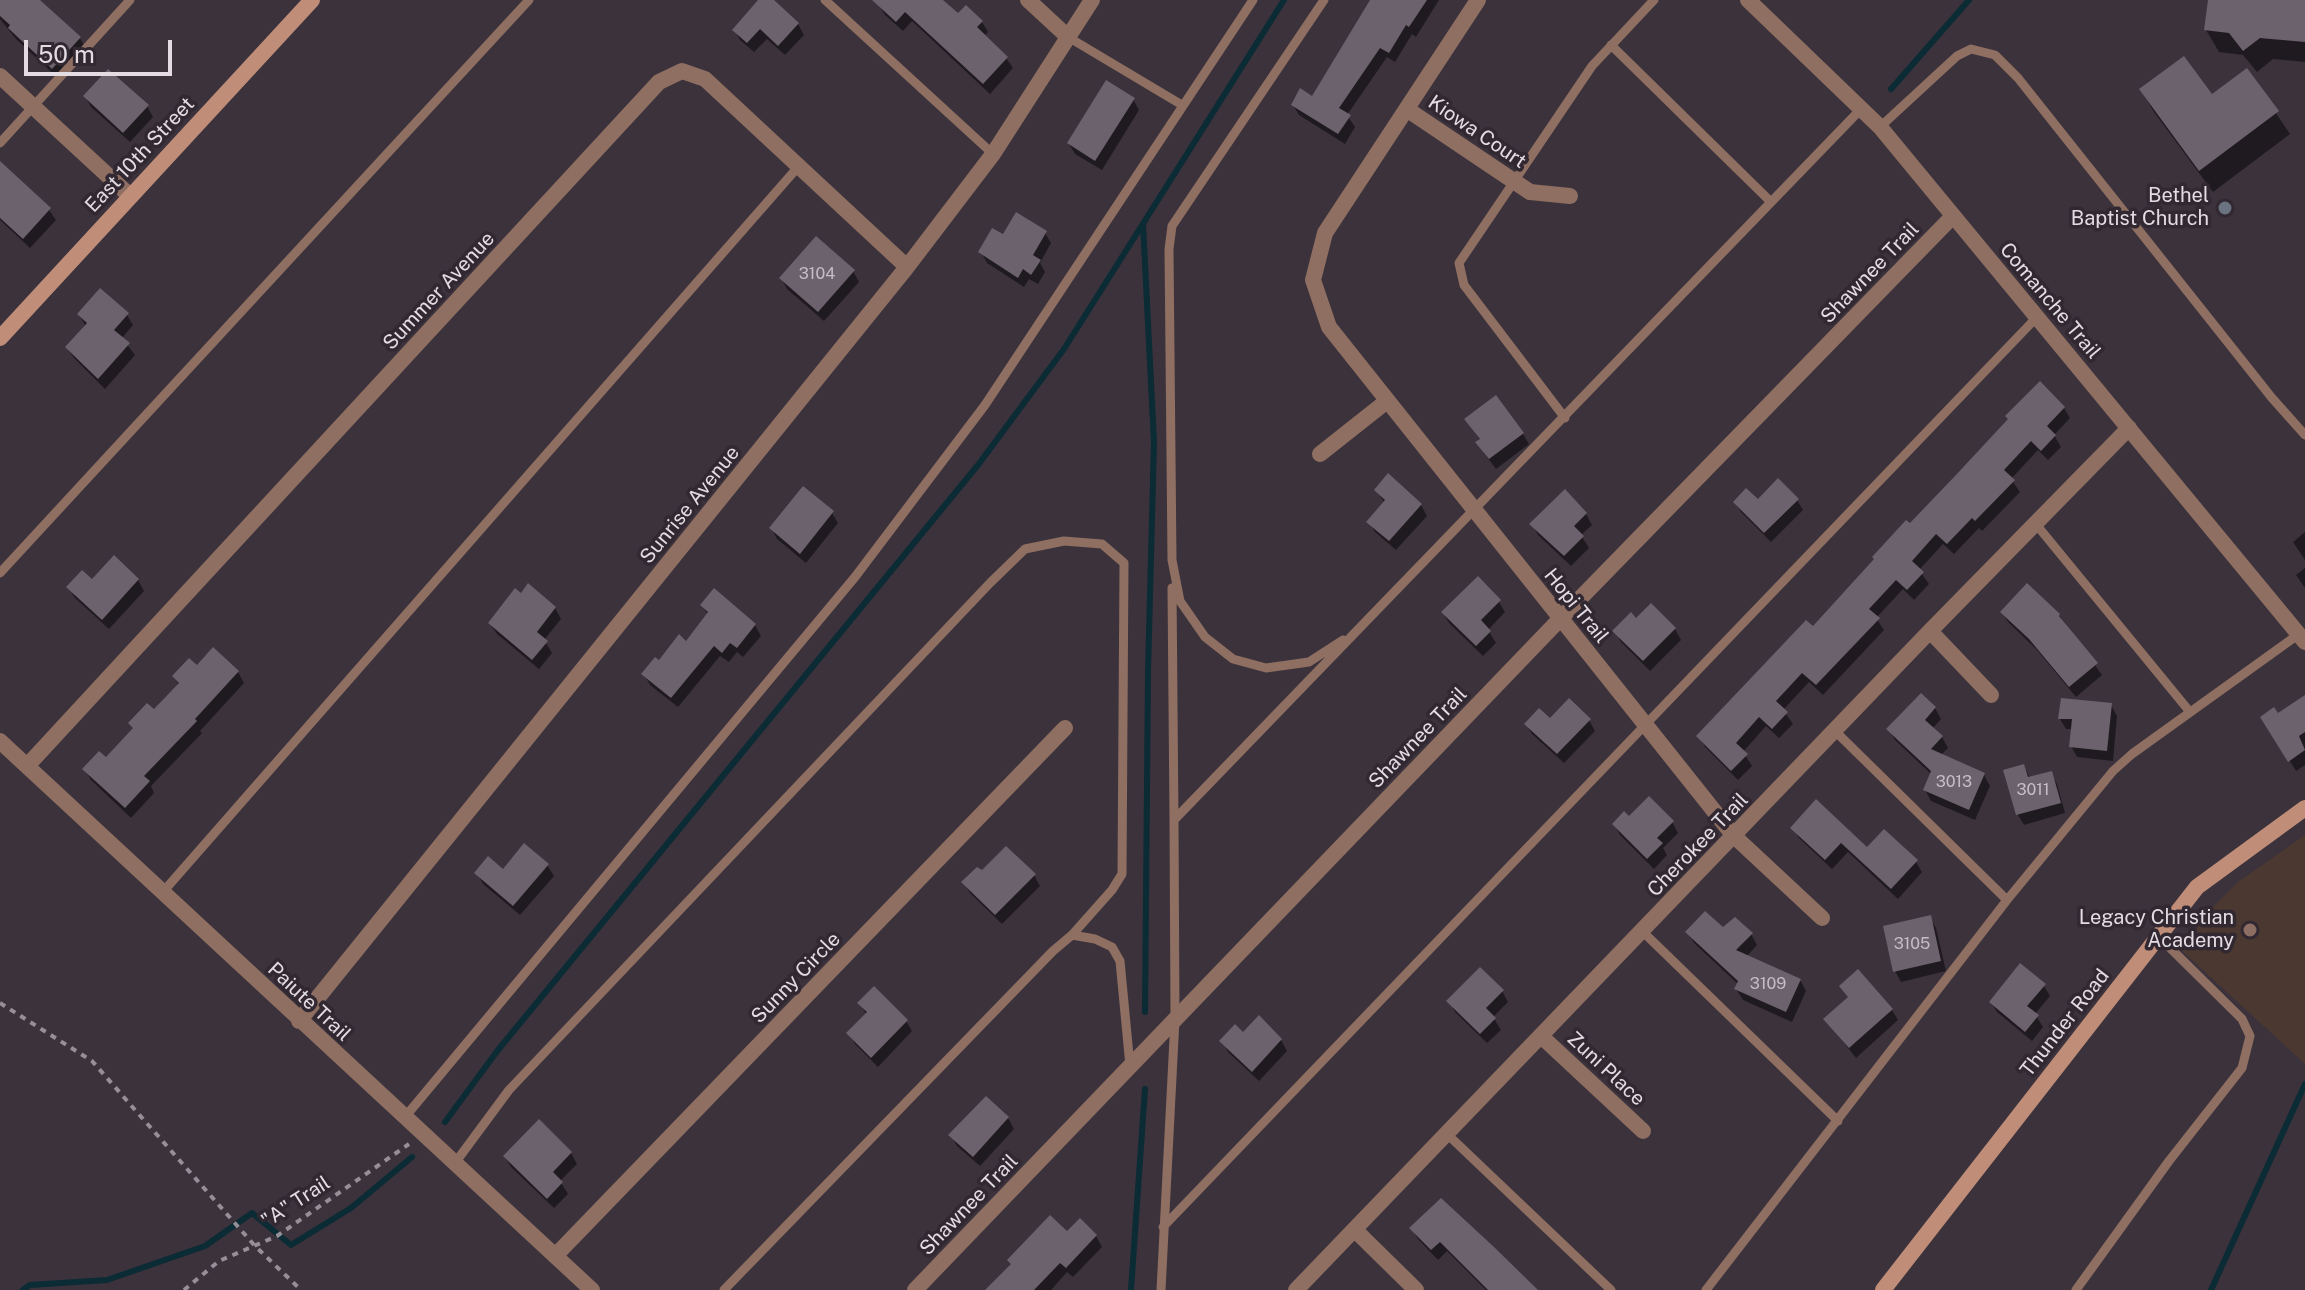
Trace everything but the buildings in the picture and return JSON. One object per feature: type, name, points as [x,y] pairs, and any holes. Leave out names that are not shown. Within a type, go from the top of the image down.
[{"type":"street","points":[[1028,0],[1068,37]]},
{"type":"street","name":"Sunrise Avenue","points":[[299,1021],[907,267],[993,154],[1092,0]]},
{"type":"street","name":"Hopi Trail","points":[[1478,0],[1325,233],[1313,280],[1329,327],[1734,836],[1822,918]]},
{"type":"street","name":"Comanche Trail","points":[[1748,0],[1880,127],[2302,638]]},
{"type":"street","name":"East 10th Street","points":[[0,338],[309,1]]},
{"type":"street","name":"Summer Avenue","points":[[27,766],[659,82],[682,71],[705,79],[907,267]]},
{"type":"street","points":[[0,76],[129,195]]},
{"type":"street","name":"Kiowa Court","points":[[1408,110],[1530,192],[1570,196]]},
{"type":"street","name":"Shawnee Trail","points":[[915,1290],[1561,618],[1953,216]]},
{"type":"street","points":[[1320,454],[1387,401]]},
{"type":"street","name":"Cherokee Trail","points":[[1296,1290],[2129,428]]},
{"type":"street","points":[[1930,631],[1991,695]]},
{"type":"street","name":"Sunny Circle","points":[[555,1256],[1065,728]]},
{"type":"street","name":"Paiute Trail","points":[[0,741],[592,1290]]},
{"type":"street","name":"Thunder Road","points":[[1883,1290],[2197,887],[2305,808]]},
{"type":"street","name":"Zuni Place","points":[[1541,1036],[1643,1131]]},
{"type":"street","points":[[1355,1230],[1416,1290]]},
{"type":"lane","points":[[0,143],[127,4],[114,0]]},
{"type":"lane","points":[[0,573],[529,0]]},
{"type":"lane","points":[[825,0],[993,154]]},
{"type":"lane","points":[[405,1117],[855,577],[985,405],[1253,0]]},
{"type":"lane","points":[[1161,1290],[1175,1019],[1169,249],[1172,226],[1324,0]]},
{"type":"lane","points":[[1565,418],[1464,285],[1459,263],[1592,66],[1654,0]]},
{"type":"lane","points":[[1068,37],[1182,105]]},
{"type":"lane","points":[[1611,45],[1771,202]]},
{"type":"lane","points":[[1880,127],[1957,56],[1971,49],[1995,55],[2018,78],[2272,398],[2305,435]]},
{"type":"lane","points":[[1174,820],[1862,108]]},
{"type":"lane","points":[[162,893],[798,167]]},
{"type":"lane","points":[[1163,1227],[2037,317]]},
{"type":"lane","points":[[2035,523],[2190,712]]},
{"type":"lane","points":[[455,1163],[509,1090],[1025,549],[1064,541],[1102,544],[1124,563],[1122,874],[1112,890],[1072,935],[724,1290]]},
{"type":"lane","points":[[1172,560],[1180,601],[1205,637],[1233,659],[1266,668],[1309,662],[1357,632]]},
{"type":"lane","points":[[1706,1290],[2007,900],[2113,771],[2190,712],[2302,638]]},
{"type":"lane","points":[[1835,731],[2007,900]]},
{"type":"lane","points":[[1642,931],[1838,1121]]},
{"type":"lane","points":[[1072,935],[1095,939],[1112,947],[1120,961],[1130,1066]]},
{"type":"lane","points":[[2076,1290],[2169,1161],[2242,1068],[2250,1036],[2242,1019],[2158,936]]},
{"type":"lane","points":[[1447,1134],[1611,1290]]},
{"type":"path","points":[[0,1003],[92,1061],[255,1246],[301,1290]]},
{"type":"path","name":"\"A\" Trail","points":[[184,1290],[219,1261],[277,1236],[423,1134]]},
{"type":"shaded area","name":"Legacy Christian Academy","points":[[2305,835],[2305,1064],[2181,950],[2210,910],[2238,882]]},
{"type":"waterway","points":[[445,1122],[498,1050],[978,465],[1064,349],[1284,0]]},
{"type":"waterway","points":[[1891,89],[1969,0]]},
{"type":"waterway","points":[[1143,224],[1154,442],[1145,1012]]},
{"type":"waterway","points":[[2211,1290],[2305,1084]]},
{"type":"waterway","points":[[1131,1290],[1145,1089]]},
{"type":"waterway","points":[[23,1290],[30,1285],[107,1280],[205,1246],[252,1213],[291,1245],[351,1208],[412,1157]]},
{"type":"place","name":"Bethel Baptist Church","points":[[2225,208]]},
{"type":"place","name":"Legacy Christian Academy","points":[[2250,930]]}]
